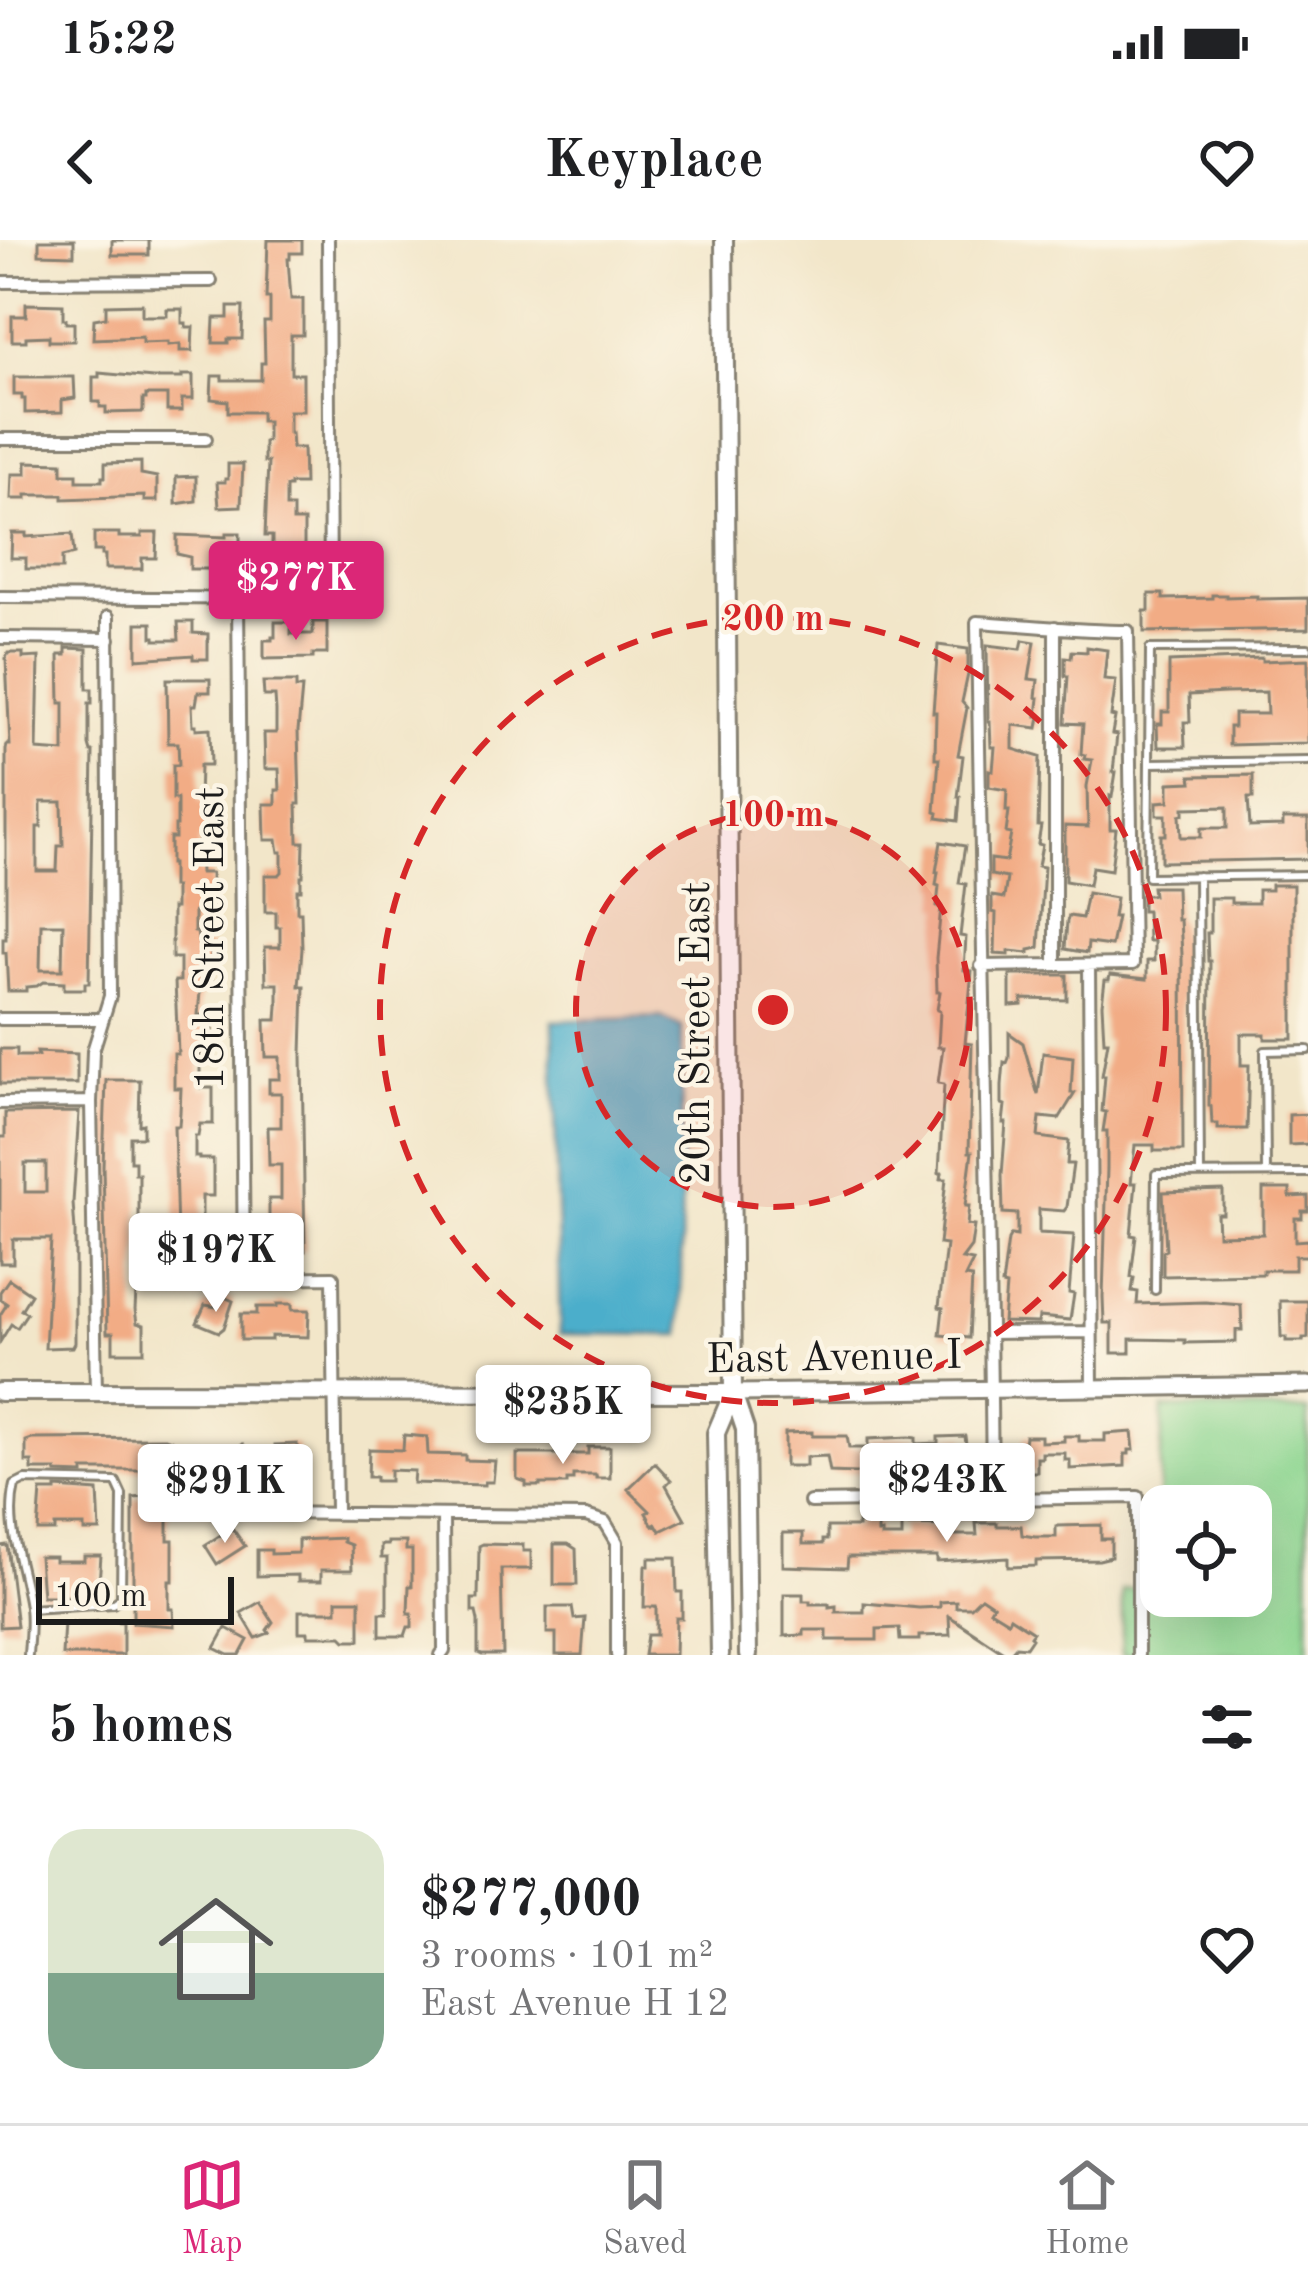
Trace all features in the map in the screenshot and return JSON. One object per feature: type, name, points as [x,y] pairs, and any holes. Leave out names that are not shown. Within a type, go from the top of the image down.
[{"type":"main road","name":"20th Street East","points":[[724,240],[733,1394],[745,1429],[748,1655]]},
{"type":"main road","name":"East Avenue I","points":[[0,1392],[733,1394],[1308,1385]]},
{"type":"main road","name":"20th Street East","points":[[719,1655],[716,1433],[733,1394]]},
{"type":"street","points":[[0,598],[330,598],[328,240]]},
{"type":"street","points":[[0,282],[211,281]]},
{"type":"street","points":[[0,440],[206,439]]},
{"type":"street","name":"18th Street East","points":[[238,599],[244,1278],[332,1277],[334,1391]]},
{"type":"street","points":[[96,1392],[91,1102],[93,1051],[110,996],[108,617]]},
{"type":"street","points":[[981,966],[1133,964],[1128,631],[977,622],[981,966],[992,1334],[992,1498]]},
{"type":"street","points":[[1054,965],[1055,627]]},
{"type":"street","points":[[0,638],[109,639]]},
{"type":"street","points":[[1089,965],[1092,1389]]},
{"type":"street","points":[[0,1019],[102,1019]]},
{"type":"street","points":[[0,1103],[91,1102]]},
{"type":"street","points":[[992,1334],[1092,1332]]},
{"type":"street","points":[[334,1391],[336,1512]]},
{"type":"street","points":[[809,1502],[1138,1497],[1138,1655]]},
{"type":"street","points":[[257,1514],[586,1516],[605,1522],[617,1542],[617,1655]]},
{"type":"street","points":[[441,1655],[443,1515]]},
{"type":"lane","points":[[1308,648],[1150,649],[1148,877],[1308,874]]},
{"type":"lane","points":[[1148,763],[1308,760]]},
{"type":"lane","points":[[1198,876],[1200,1173]]},
{"type":"lane","points":[[1266,1173],[1265,1052],[1308,1050]]},
{"type":"lane","points":[[1155,1290],[1156,1174],[1308,1172]]},
{"type":"lane","points":[[28,1655],[29,1609],[14,1536],[15,1485],[25,1480],[116,1481],[122,1495],[121,1598],[113,1604],[29,1609]]},
{"type":"green space","points":[[1163,1408],[1308,1410],[1308,1655],[1122,1655],[1122,1590],[1140,1588],[1140,1617],[1272,1617],[1272,1485],[1160,1485]]},
{"type":"water","points":[[661,1017],[682,1027],[681,1335],[560,1334],[553,1021]]},
{"type":"building","points":[[39,240],[74,240],[74,255],[39,254]]},
{"type":"building","points":[[112,240],[149,240],[149,255],[112,255]]},
{"type":"building","points":[[268,240],[302,240],[302,253],[290,253],[288,259],[291,299],[303,299],[303,335],[291,335],[291,374],[303,374],[303,411],[289,411],[289,433],[292,448],[303,448],[304,484],[286,487],[286,507],[293,507],[293,521],[304,521],[304,556],[293,556],[293,570],[268,571],[272,536],[265,536],[267,421],[261,421],[261,412],[228,412],[228,401],[211,399],[212,376],[261,380],[264,322],[270,322]]},
{"type":"building","points":[[26,304],[63,305],[63,319],[74,323],[74,341],[49,341],[49,336],[12,341],[12,316],[26,316]]},
{"type":"building","points":[[142,304],[142,316],[167,316],[167,309],[182,309],[182,323],[193,327],[192,351],[180,351],[180,344],[168,342],[142,343],[142,337],[93,339],[94,319],[106,317],[106,305]]},
{"type":"building","points":[[228,307],[243,307],[242,339],[213,343],[214,318],[228,318]]},
{"type":"building","points":[[99,373],[153,378],[193,375],[193,399],[182,399],[182,411],[167,411],[167,395],[146,395],[143,412],[106,413],[106,407],[93,402],[93,377]]},
{"type":"building","points":[[14,377],[74,377],[75,398],[62,400],[62,412],[25,413],[25,399],[14,395]]},
{"type":"building","points":[[26,462],[62,463],[62,474],[77,474],[77,481],[102,481],[105,463],[141,462],[141,474],[157,477],[157,501],[144,501],[144,496],[63,499],[63,495],[26,495],[26,499],[11,499],[12,474],[26,474]]},
{"type":"building","points":[[228,464],[243,464],[241,506],[219,507],[217,482],[228,479]]},
{"type":"building","points":[[196,476],[196,501],[176,504],[176,477]]},
{"type":"building","points":[[12,533],[26,533],[26,537],[72,534],[74,554],[62,557],[62,569],[26,569],[26,558],[11,558]]},
{"type":"building","points":[[94,533],[142,537],[142,533],[157,533],[156,558],[142,558],[142,569],[105,569],[105,555],[94,551]]},
{"type":"building","points":[[226,533],[240,533],[240,558],[226,558],[226,569],[190,569],[190,557],[177,554],[177,535],[226,537]]},
{"type":"building","points":[[1149,594],[1163,594],[1163,599],[1212,595],[1308,598],[1308,629],[1144,632]]},
{"type":"building","points":[[178,622],[193,622],[193,633],[208,634],[208,659],[193,659],[193,655],[137,659],[137,623],[152,623],[155,640],[179,640]]},
{"type":"building","points":[[275,622],[291,622],[291,634],[313,634],[313,622],[327,622],[327,654],[264,659],[264,640],[275,637]]},
{"type":"building","points":[[1023,640],[1035,642],[1029,679],[1038,680],[1040,716],[1038,728],[1013,725],[1013,749],[1040,757],[1038,844],[1042,845],[1038,866],[1044,867],[1039,948],[1029,953],[1009,951],[1009,955],[995,954],[996,913],[992,912],[992,896],[1004,898],[1007,878],[991,875],[991,859],[1006,861],[1011,834],[1006,833],[1007,790],[989,787],[995,747],[991,747],[988,722],[987,645],[1021,649]]},
{"type":"building","points":[[938,645],[968,649],[962,702],[967,708],[958,755],[963,756],[958,821],[937,818],[935,812],[939,758],[935,758],[933,712]]},
{"type":"building","points":[[1087,647],[1107,650],[1104,679],[1116,680],[1111,716],[1115,717],[1112,734],[1117,735],[1110,796],[1110,829],[1116,829],[1111,870],[1092,867],[1089,885],[1065,881],[1065,826],[1088,827],[1092,760],[1081,754],[1083,724],[1065,723],[1065,657],[1071,658],[1072,651],[1087,652]]},
{"type":"building","points":[[66,648],[87,649],[87,689],[92,689],[89,983],[85,989],[43,982],[26,991],[8,991],[3,953],[6,750],[10,745],[6,658],[8,653],[39,657],[37,750],[64,752],[59,655],[66,655]],"holes":[[[41,802],[62,802],[63,846],[58,846],[57,871],[37,871]],[[41,924],[63,924],[62,970],[40,970]]]},
{"type":"building","points":[[1308,659],[1308,743],[1229,745],[1234,714],[1267,714],[1266,692],[1225,693],[1189,695],[1185,747],[1158,747],[1157,724],[1162,724],[1162,712],[1169,712],[1169,662]]},
{"type":"building","points":[[167,679],[210,679],[210,692],[198,692],[196,705],[192,705],[196,729],[210,728],[211,765],[200,765],[199,801],[211,801],[211,840],[199,840],[200,873],[211,873],[212,909],[194,912],[194,932],[199,945],[211,945],[212,980],[201,980],[198,1015],[212,1015],[212,1052],[200,1052],[200,1074],[201,1088],[213,1088],[213,1124],[200,1124],[195,1157],[213,1159],[213,1196],[202,1196],[202,1219],[209,1218],[210,1233],[194,1234],[208,1268],[195,1273],[195,1284],[178,1291],[169,1267],[173,1266],[173,1234],[177,1234],[174,1126],[179,1126],[181,1088],[174,1088],[174,1054],[178,1054],[175,981],[180,981],[180,958],[172,958],[175,887],[170,864],[170,838],[175,838],[177,826],[173,765],[179,765],[178,743],[168,743]]},
{"type":"building","points":[[263,682],[296,682],[296,688],[302,688],[297,804],[298,842],[304,842],[297,912],[301,912],[302,949],[299,986],[304,986],[305,1251],[282,1251],[281,1237],[269,1237],[269,1199],[281,1199],[281,1165],[269,1165],[268,1127],[281,1127],[281,1093],[269,1093],[269,1079],[280,1079],[280,1057],[266,1057],[265,1020],[277,1020],[278,984],[266,984],[265,947],[280,947],[280,927],[276,927],[276,912],[265,912],[265,875],[282,872],[282,852],[277,840],[265,840],[264,804],[276,804],[276,790],[280,790],[279,769],[265,769],[264,733],[276,733],[276,711],[275,696],[264,696]]},
{"type":"building","points":[[1253,775],[1253,798],[1248,798],[1250,827],[1308,819],[1308,859],[1161,862],[1166,815],[1157,815],[1157,802],[1169,801],[1169,783],[1192,782],[1191,776]],"holes":[[[1227,807],[1227,828],[1201,828],[1201,837],[1181,837],[1180,815],[1184,808]]]},
{"type":"building","points":[[941,842],[965,846],[959,883],[966,884],[960,936],[966,937],[964,970],[972,971],[965,1043],[972,1044],[972,1152],[965,1206],[969,1206],[967,1225],[974,1226],[971,1247],[962,1259],[973,1261],[965,1277],[972,1278],[969,1338],[940,1335],[946,1245],[939,1244],[946,1179],[939,1173],[944,1084],[938,1083],[943,1047],[938,1047],[936,958],[941,907],[937,907],[936,872]]},
{"type":"building","points":[[1271,885],[1293,885],[1293,1039],[1241,1034],[1241,1065],[1249,1065],[1247,1129],[1218,1129],[1218,1124],[1212,1124],[1209,1106],[1210,898],[1258,903],[1258,890],[1271,890]]},
{"type":"building","points":[[1152,887],[1176,887],[1180,920],[1183,1151],[1135,1145],[1132,1291],[1138,1292],[1137,1304],[1241,1305],[1242,1330],[1236,1330],[1236,1342],[1130,1339],[1130,1353],[1112,1353],[1112,1323],[1104,1323],[1103,1297],[1107,1131],[1103,1131],[1102,1076],[1108,1041],[1104,1041],[1102,1004],[1110,975],[1147,979],[1147,961],[1154,961],[1154,941],[1148,941],[1142,895],[1153,895]]},
{"type":"building","points":[[1087,893],[1116,898],[1111,946],[1088,943],[1087,953],[1065,949],[1067,921],[1069,916],[1082,918]]},
{"type":"building","points":[[1010,975],[1067,975],[1067,1000],[1022,999],[1022,1005],[1010,1006]]},
{"type":"building","points":[[1009,1033],[1023,1043],[1038,1095],[1043,1053],[1073,1057],[1071,1093],[1075,1093],[1059,1119],[1040,1117],[1038,1137],[1069,1141],[1067,1164],[1073,1164],[1067,1207],[1064,1211],[1039,1209],[1039,1233],[1074,1235],[1070,1320],[1039,1317],[1038,1323],[1003,1322],[1008,1240],[1017,1236],[1017,1214],[1003,1213],[1006,1123],[1002,1085]]},
{"type":"building","points":[[0,1049],[17,1049],[17,1056],[77,1054],[77,1084],[0,1084]]},
{"type":"building","points":[[106,1080],[140,1080],[143,1137],[130,1137],[130,1161],[135,1161],[135,1174],[139,1174],[135,1310],[137,1323],[144,1325],[144,1352],[113,1352],[113,1333],[107,1333]]},
{"type":"building","points":[[79,1112],[73,1203],[73,1347],[45,1348],[51,1239],[13,1239],[13,1263],[0,1263],[0,1137],[5,1137],[5,1113]],"holes":[[[25,1163],[46,1163],[46,1192],[25,1192]]]},
{"type":"building","points":[[1308,1114],[1308,1144],[1289,1145],[1289,1115]]},
{"type":"building","points":[[1263,1189],[1290,1189],[1290,1197],[1308,1196],[1308,1211],[1295,1218],[1295,1241],[1308,1240],[1308,1256],[1295,1256],[1295,1270],[1163,1276],[1163,1192],[1223,1190],[1218,1235],[1263,1234]]},
{"type":"building","points":[[9,1279],[31,1294],[21,1310],[27,1313],[17,1328],[11,1324],[0,1342],[0,1315],[7,1304],[0,1292]]},
{"type":"building","points":[[222,1296],[233,1301],[224,1328],[219,1332],[197,1323],[205,1305],[217,1307]]},
{"type":"building","points":[[1280,1301],[1308,1301],[1308,1338],[1286,1341],[1281,1337]]},
{"type":"building","points":[[277,1304],[309,1310],[308,1337],[241,1340],[241,1314],[257,1314],[257,1307]]},
{"type":"building","points":[[812,1432],[812,1436],[847,1436],[849,1448],[868,1448],[868,1439],[909,1437],[916,1438],[916,1444],[965,1436],[967,1453],[958,1457],[958,1469],[928,1472],[907,1472],[907,1462],[902,1460],[882,1461],[882,1474],[830,1472],[827,1456],[806,1457],[806,1466],[785,1466],[785,1433]]},
{"type":"building","points":[[1132,1432],[1134,1450],[1125,1454],[1125,1466],[1070,1469],[1065,1453],[1042,1453],[1037,1472],[1018,1472],[1025,1436],[1041,1436],[1041,1442],[1064,1441],[1064,1436],[1105,1441],[1105,1434]]},
{"type":"building","points":[[404,1435],[427,1437],[428,1454],[495,1461],[493,1482],[413,1483],[414,1471],[390,1470],[390,1481],[368,1477],[369,1449],[403,1450]]},
{"type":"building","points":[[32,1439],[171,1440],[171,1462],[165,1462],[165,1470],[56,1473],[32,1470],[32,1462],[26,1462],[26,1441]]},
{"type":"building","points":[[243,1444],[263,1465],[244,1482],[225,1460]]},
{"type":"building","points":[[297,1444],[297,1472],[275,1476],[275,1445]]},
{"type":"building","points":[[588,1447],[610,1447],[610,1478],[573,1475],[567,1484],[540,1486],[526,1486],[517,1479],[517,1454],[588,1454]]},
{"type":"building","points":[[655,1463],[671,1480],[666,1485],[685,1519],[660,1531],[646,1513],[650,1511],[628,1489]]},
{"type":"building","points":[[198,1490],[222,1490],[225,1499],[230,1499],[230,1512],[198,1512]]},
{"type":"building","points":[[41,1491],[98,1491],[100,1531],[55,1526],[55,1531],[38,1531]]},
{"type":"building","points":[[173,1495],[168,1540],[173,1540],[169,1609],[173,1609],[174,1626],[133,1623],[133,1498]]},
{"type":"building","points":[[858,1523],[878,1523],[882,1537],[902,1537],[902,1525],[953,1526],[953,1535],[977,1535],[976,1523],[997,1523],[1021,1526],[1022,1535],[1056,1537],[1056,1526],[1101,1525],[1101,1539],[1111,1539],[1111,1557],[1008,1567],[1008,1558],[937,1562],[937,1557],[848,1557],[847,1568],[783,1566],[783,1533],[803,1533],[803,1544],[823,1544],[827,1527],[858,1527]]},
{"type":"building","points":[[232,1528],[245,1546],[217,1564],[205,1545]]},
{"type":"building","points":[[343,1538],[351,1545],[352,1570],[321,1570],[321,1581],[298,1581],[298,1575],[257,1576],[257,1550],[298,1553],[298,1540]]},
{"type":"building","points":[[406,1542],[406,1550],[412,1550],[408,1613],[412,1613],[412,1627],[405,1636],[380,1636],[380,1613],[387,1613],[387,1558],[381,1558],[381,1545]]},
{"type":"building","points":[[554,1544],[576,1549],[577,1585],[554,1585]]},
{"type":"building","points":[[7,1545],[17,1626],[0,1627],[0,1546]]},
{"type":"building","points":[[523,1545],[523,1551],[531,1551],[531,1569],[501,1569],[503,1655],[478,1653],[472,1599],[478,1599],[479,1546]]},
{"type":"building","points":[[84,1556],[101,1556],[98,1596],[42,1596],[39,1557],[84,1561]]},
{"type":"building","points":[[649,1558],[676,1558],[682,1618],[676,1618],[675,1655],[644,1655],[647,1635],[656,1635],[656,1607],[644,1607]]},
{"type":"building","points":[[784,1594],[803,1594],[803,1601],[836,1606],[836,1612],[864,1612],[864,1603],[919,1608],[956,1601],[956,1607],[971,1607],[981,1597],[993,1605],[990,1610],[1033,1632],[1026,1647],[1016,1646],[1008,1655],[949,1616],[950,1635],[919,1636],[919,1640],[900,1640],[899,1628],[877,1629],[877,1640],[827,1640],[827,1630],[784,1636]]},
{"type":"building","points":[[337,1600],[360,1600],[360,1640],[299,1632],[299,1611],[337,1611]]},
{"type":"building","points":[[260,1602],[273,1622],[269,1633],[256,1638],[241,1613]]},
{"type":"building","points":[[547,1607],[572,1607],[574,1619],[585,1618],[582,1655],[556,1655],[556,1633],[547,1633]]},
{"type":"building","points":[[123,1622],[123,1655],[62,1655],[64,1623]]},
{"type":"building","points":[[226,1628],[248,1640],[240,1655],[215,1648]]}]
